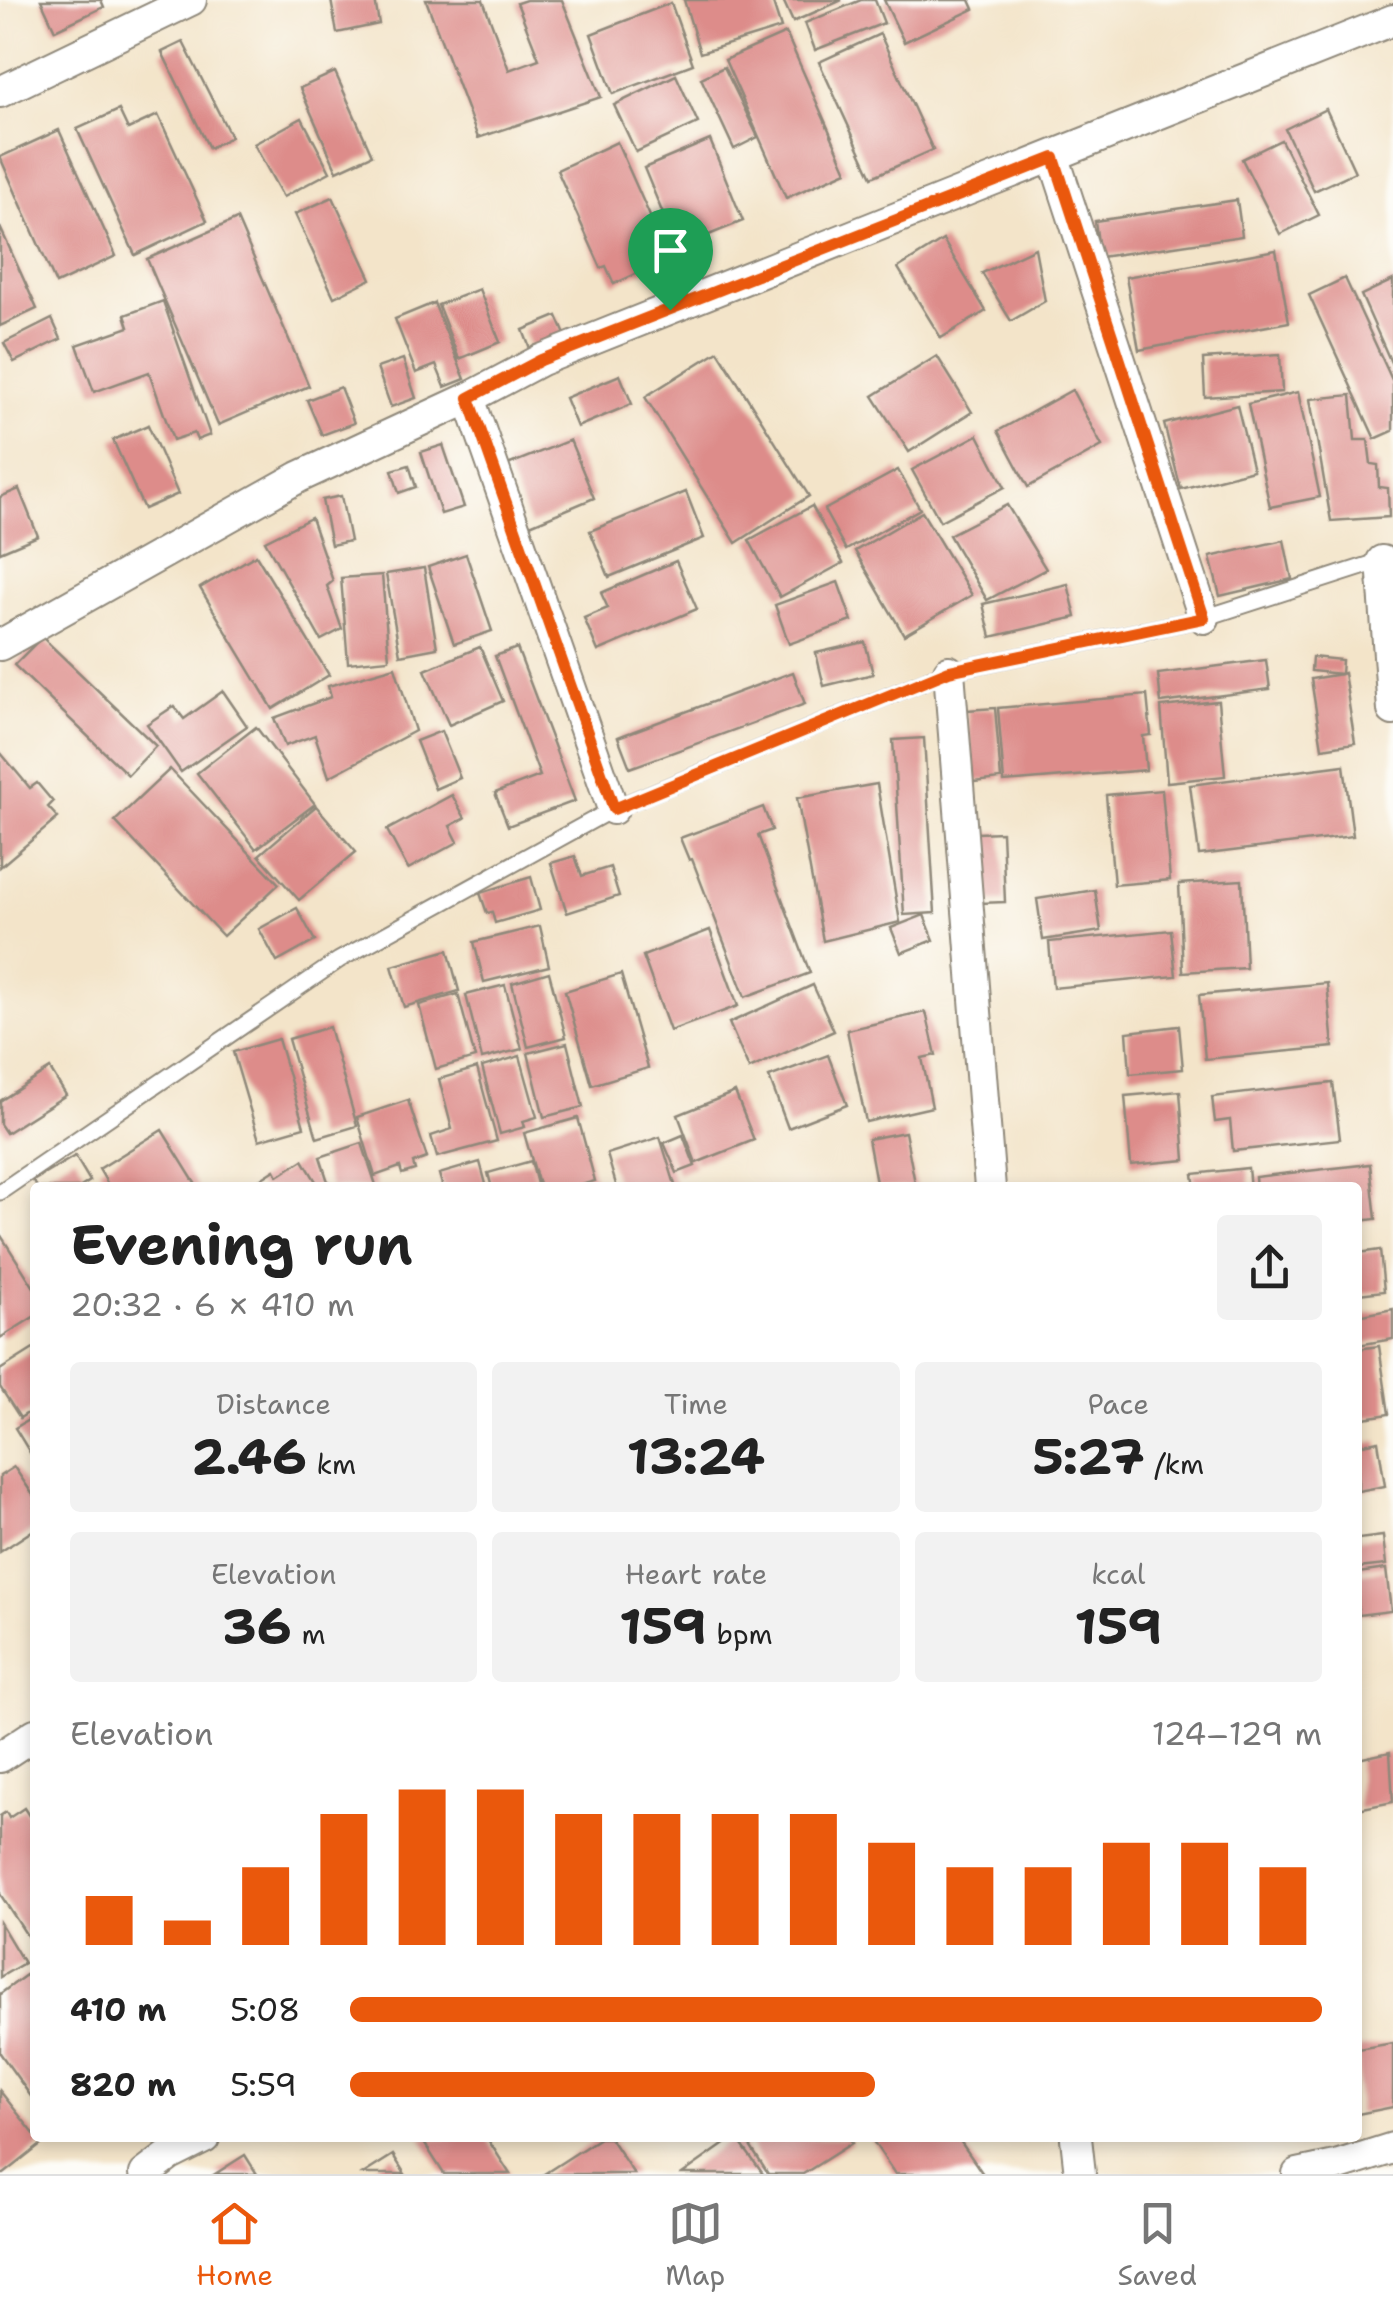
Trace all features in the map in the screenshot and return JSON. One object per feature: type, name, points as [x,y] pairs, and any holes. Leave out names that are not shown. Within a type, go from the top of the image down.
[{"type":"street","points":[[0,92],[191,0]]},
{"type":"street","points":[[0,644],[299,477],[541,360],[1393,20]]},
{"type":"street","points":[[1054,158],[1204,618]]},
{"type":"street","points":[[469,398],[614,809]]},
{"type":"street","points":[[1387,558],[1393,710]]},
{"type":"street","points":[[949,671],[990,1182]]},
{"type":"street","points":[[0,1757],[30,1737]]},
{"type":"street","points":[[145,2174],[196,2142]]},
{"type":"street","points":[[1076,2142],[1080,2174]]},
{"type":"street","points":[[1298,2174],[1393,2148]]},
{"type":"lane","points":[[0,1192],[339,960],[614,809],[949,671],[1204,618],[1387,558]]},
{"type":"building","points":[[41,0],[101,0],[104,7],[55,30]]},
{"type":"building","points":[[331,0],[375,0],[379,24],[337,33]]},
{"type":"building","points":[[426,0],[483,0],[509,70],[539,59],[517,3],[562,0],[601,97],[478,138]]},
{"type":"building","points":[[684,0],[772,0],[781,28],[700,53]]},
{"type":"building","points":[[783,0],[842,0],[793,22]]},
{"type":"building","points":[[861,0],[875,0],[884,23],[815,50],[805,23]]},
{"type":"building","points":[[884,0],[970,0],[974,9],[904,42]]},
{"type":"building","points":[[671,3],[693,64],[613,94],[591,34]]},
{"type":"building","points":[[786,33],[847,171],[786,198],[725,60]]},
{"type":"building","points":[[880,34],[933,150],[872,177],[819,62]]},
{"type":"building","points":[[183,42],[231,137],[209,148],[162,52]]},
{"type":"building","points":[[724,67],[758,137],[734,149],[701,78]]},
{"type":"building","points":[[335,72],[372,155],[337,171],[300,88]]},
{"type":"building","points":[[676,75],[698,123],[636,152],[614,105]]},
{"type":"building","points":[[1326,109],[1355,172],[1314,191],[1285,129]]},
{"type":"building","points":[[119,110],[128,129],[158,115],[207,221],[135,255],[77,129]]},
{"type":"building","points":[[302,118],[330,172],[283,197],[254,144]]},
{"type":"building","points":[[59,130],[116,256],[56,284],[0,157]]},
{"type":"building","points":[[710,140],[743,221],[677,248],[644,168]]},
{"type":"building","points":[[1281,140],[1319,215],[1280,234],[1242,159]]},
{"type":"building","points":[[617,142],[661,241],[652,245],[660,263],[614,284],[606,266],[601,268],[557,170]]},
{"type":"building","points":[[333,197],[371,279],[334,297],[295,214]]},
{"type":"building","points":[[1237,200],[1242,236],[1100,257],[1095,221]]},
{"type":"building","points":[[237,219],[309,386],[218,425],[147,259]]},
{"type":"building","points":[[0,227],[37,309],[0,326]]},
{"type":"building","points":[[943,240],[986,311],[941,338],[898,268]]},
{"type":"building","points":[[1035,248],[1045,301],[1011,321],[982,273]]},
{"type":"building","points":[[1276,250],[1289,322],[1139,350],[1126,277]]},
{"type":"building","points":[[1345,278],[1393,382],[1393,431],[1375,439],[1309,295]]},
{"type":"building","points":[[1393,280],[1393,367],[1361,295]]},
{"type":"building","points":[[479,289],[500,342],[459,359],[438,305]]},
{"type":"building","points":[[163,301],[210,435],[197,440],[194,433],[173,440],[149,372],[94,392],[77,345],[129,327],[125,315]]},
{"type":"building","points":[[434,303],[465,379],[445,387],[436,365],[416,373],[395,319]]},
{"type":"building","points":[[557,316],[566,337],[531,351],[523,330]]},
{"type":"building","points":[[52,319],[61,339],[14,362],[4,343]]},
{"type":"building","points":[[718,351],[809,496],[736,543],[645,397]]},
{"type":"building","points":[[1280,354],[1282,392],[1205,397],[1203,359]]},
{"type":"building","points":[[937,356],[972,412],[909,452],[873,396]]},
{"type":"building","points":[[403,359],[416,398],[391,407],[377,368]]},
{"type":"building","points":[[620,375],[632,404],[577,427],[565,398]]},
{"type":"building","points":[[340,387],[354,423],[322,435],[307,400]]},
{"type":"building","points":[[1072,390],[1102,446],[1028,487],[998,431]]},
{"type":"building","points":[[1298,392],[1320,497],[1270,507],[1248,404]]},
{"type":"building","points":[[1351,395],[1355,440],[1368,440],[1371,464],[1378,465],[1379,487],[1388,488],[1389,517],[1331,521],[1310,399]]},
{"type":"building","points":[[1237,405],[1253,470],[1181,489],[1164,424]]},
{"type":"building","points":[[148,425],[178,494],[144,509],[113,440]]},
{"type":"building","points":[[978,435],[1005,487],[940,521],[912,470]]},
{"type":"building","points":[[570,440],[594,498],[530,525],[505,466]]},
{"type":"building","points":[[443,445],[464,507],[441,514],[421,452]]},
{"type":"building","points":[[409,465],[416,487],[399,493],[392,470]]},
{"type":"building","points":[[898,470],[920,509],[846,550],[824,510]]},
{"type":"building","points":[[19,489],[38,536],[0,552],[0,497]]},
{"type":"building","points":[[686,492],[704,538],[609,577],[590,531]]},
{"type":"building","points":[[341,496],[350,541],[331,545],[322,500]]},
{"type":"building","points":[[1007,505],[1046,569],[987,600],[949,535]]},
{"type":"building","points":[[812,506],[843,563],[780,597],[749,540]]},
{"type":"building","points":[[922,512],[972,595],[904,635],[855,551]]},
{"type":"building","points":[[311,518],[333,581],[327,586],[342,629],[321,640],[265,541]]},
{"type":"building","points":[[1284,540],[1292,579],[1220,596],[1210,557]]},
{"type":"building","points":[[466,554],[492,631],[454,644],[428,567]]},
{"type":"building","points":[[256,555],[329,675],[273,709],[200,588]]},
{"type":"building","points":[[676,561],[697,609],[598,651],[584,618],[608,608],[601,593]]},
{"type":"building","points":[[424,568],[437,648],[400,655],[386,574]]},
{"type":"building","points":[[382,575],[389,659],[348,663],[341,578]]},
{"type":"building","points":[[838,582],[852,621],[789,644],[775,605]]},
{"type":"building","points":[[1068,584],[1076,617],[991,637],[983,604]]},
{"type":"building","points":[[42,637],[156,746],[128,775],[14,665]]},
{"type":"building","points":[[865,642],[873,674],[824,686],[816,653]]},
{"type":"building","points":[[480,647],[503,701],[449,725],[425,670]]},
{"type":"building","points":[[517,648],[575,801],[508,826],[495,793],[540,776],[495,656]]},
{"type":"building","points":[[1312,657],[1342,660],[1341,674],[1311,671]]},
{"type":"building","points":[[1266,660],[1270,689],[1161,703],[1158,674]]},
{"type":"building","points":[[395,667],[415,731],[329,777],[315,735],[285,746],[274,718],[331,697],[328,686]]},
{"type":"building","points":[[793,672],[805,704],[630,768],[618,737]]},
{"type":"building","points":[[1344,673],[1355,743],[1322,748],[1311,679]]},
{"type":"building","points":[[223,691],[247,726],[181,772],[147,724],[174,706],[184,719]]},
{"type":"building","points":[[1147,695],[1151,735],[1143,736],[1146,770],[1004,782],[998,708]]},
{"type":"building","points":[[1218,701],[1225,776],[1167,782],[1161,707]]},
{"type":"building","points":[[995,708],[1001,779],[973,782],[967,710]]},
{"type":"building","points":[[256,727],[315,804],[256,849],[197,773]]},
{"type":"building","points":[[441,731],[460,778],[435,789],[416,741]]},
{"type":"building","points":[[924,738],[935,913],[904,915],[893,740]]},
{"type":"building","points":[[0,752],[30,788],[37,783],[53,802],[48,807],[58,818],[0,867]]},
{"type":"building","points":[[1344,765],[1353,836],[1199,855],[1190,785]]},
{"type":"building","points":[[170,769],[279,884],[223,936],[115,821]]},
{"type":"building","points":[[877,784],[900,922],[823,941],[797,798]]},
{"type":"building","points":[[1162,790],[1170,880],[1114,885],[1106,795]]},
{"type":"building","points":[[452,795],[465,818],[450,826],[458,842],[408,869],[387,830]]},
{"type":"building","points":[[316,806],[356,852],[299,900],[259,855]]},
{"type":"building","points":[[763,807],[772,830],[758,835],[810,973],[745,997],[692,859],[689,860],[680,838]]},
{"type":"building","points":[[1002,832],[1005,902],[980,903],[977,833]]},
{"type":"building","points":[[575,856],[582,876],[610,867],[619,896],[567,913],[551,863]]},
{"type":"building","points":[[531,877],[540,910],[495,923],[480,893]]},
{"type":"building","points":[[1242,880],[1246,968],[1183,972],[1179,884]]},
{"type":"building","points":[[1095,890],[1101,931],[1043,940],[1037,899]]},
{"type":"building","points":[[297,908],[315,941],[277,962],[259,929]]},
{"type":"building","points":[[924,915],[934,940],[901,953],[891,928]]},
{"type":"building","points":[[540,926],[549,966],[484,982],[474,942]]},
{"type":"building","points":[[710,930],[738,1006],[670,1031],[643,956]]},
{"type":"building","points":[[1171,930],[1176,976],[1053,988],[1049,942]]},
{"type":"building","points":[[448,950],[459,991],[404,1007],[392,966]]},
{"type":"building","points":[[549,972],[566,1037],[528,1047],[512,983]]},
{"type":"building","points":[[621,974],[648,1068],[592,1085],[565,991]]},
{"type":"building","points":[[1327,983],[1333,1047],[1205,1059],[1199,995]]},
{"type":"building","points":[[505,985],[522,1049],[482,1059],[466,995]]},
{"type":"building","points":[[813,985],[834,1031],[749,1069],[729,1023]]},
{"type":"building","points":[[458,994],[475,1058],[436,1069],[419,1005]]},
{"type":"building","points":[[926,1012],[936,1055],[922,1058],[932,1107],[866,1122],[847,1030]]},
{"type":"building","points":[[1179,1026],[1183,1069],[1130,1074],[1127,1032]]},
{"type":"building","points":[[329,1027],[357,1126],[317,1138],[288,1039]]},
{"type":"building","points":[[278,1039],[304,1127],[259,1140],[233,1052]]},
{"type":"building","points":[[567,1043],[583,1107],[544,1117],[528,1053]]},
{"type":"building","points":[[828,1055],[847,1105],[788,1128],[769,1077]]},
{"type":"building","points":[[520,1056],[537,1117],[523,1121],[525,1127],[500,1134],[482,1067]]},
{"type":"building","points":[[477,1068],[497,1141],[437,1157],[431,1136],[452,1129],[439,1079]]},
{"type":"building","points":[[50,1069],[66,1095],[6,1133],[0,1124],[0,1101]]},
{"type":"building","points":[[1333,1083],[1340,1139],[1233,1151],[1230,1120],[1215,1122],[1212,1097]]},
{"type":"building","points":[[1180,1091],[1185,1160],[1131,1165],[1125,1096]]},
{"type":"building","points":[[735,1092],[754,1140],[696,1163],[678,1115]]},
{"type":"building","points":[[408,1100],[427,1158],[413,1163],[415,1170],[402,1174],[400,1167],[375,1176],[357,1117]]},
{"type":"building","points":[[578,1118],[595,1181],[538,1182],[524,1133]]},
{"type":"building","points":[[162,1130],[194,1182],[107,1182],[99,1169]]},
{"type":"building","points":[[905,1132],[915,1182],[876,1182],[868,1139]]},
{"type":"building","points":[[683,1135],[695,1166],[677,1173],[664,1143]]},
{"type":"building","points":[[660,1137],[674,1182],[615,1182],[607,1154]]},
{"type":"building","points":[[362,1143],[375,1182],[328,1182],[320,1157]]},
{"type":"building","points":[[75,1156],[90,1181],[34,1182]]},
{"type":"building","points":[[303,1160],[316,1182],[256,1182],[275,1170],[278,1176]]},
{"type":"building","points":[[531,1161],[536,1182],[490,1182],[488,1173]]},
{"type":"building","points":[[480,1162],[485,1182],[441,1182],[439,1174]]},
{"type":"building","points":[[1370,1164],[1376,1219],[1362,1221],[1362,1182],[1255,1182],[1255,1177]]},
{"type":"building","points":[[1248,1168],[1249,1182],[1194,1182],[1193,1174]]},
{"type":"building","points":[[0,1234],[30,1281],[30,1319],[0,1338]]},
{"type":"building","points":[[1380,1250],[1384,1291],[1362,1294],[1362,1252]]},
{"type":"building","points":[[1393,1309],[1393,1339],[1362,1344],[1362,1315]]},
{"type":"building","points":[[1379,1346],[1389,1414],[1362,1418],[1362,1348]]},
{"type":"building","points":[[30,1351],[30,1411],[20,1418],[0,1387],[0,1370]]},
{"type":"building","points":[[30,1419],[30,1453],[15,1428]]},
{"type":"building","points":[[1378,1441],[1385,1486],[1362,1490],[1362,1444]]},
{"type":"building","points":[[14,1467],[30,1491],[30,1532],[0,1552],[0,1476]]},
{"type":"building","points":[[1383,1536],[1386,1565],[1362,1568],[1362,1539]]},
{"type":"building","points":[[1386,1569],[1391,1611],[1362,1615],[1362,1572]]},
{"type":"building","points":[[1390,1752],[1393,1802],[1362,1808],[1362,1758]]},
{"type":"building","points":[[24,1808],[30,1817],[30,1940],[0,1894],[0,1816],[6,1812],[9,1818]]},
{"type":"building","points":[[0,1923],[24,1963],[0,1977]]},
{"type":"building","points":[[26,1975],[30,1980],[30,2095],[0,2053],[0,1994]]},
{"type":"building","points":[[1393,2043],[1393,2107],[1362,2113],[1362,2048]]},
{"type":"building","points":[[0,2091],[30,2129],[30,2142],[42,2144],[0,2174]]},
{"type":"building","points":[[424,2142],[490,2142],[510,2174],[444,2174]]},
{"type":"building","points":[[594,2142],[613,2142],[634,2174],[544,2174]]},
{"type":"building","points":[[727,2142],[740,2142],[763,2174],[682,2174]]},
{"type":"building","points":[[748,2142],[852,2143],[803,2174],[768,2174]]},
{"type":"building","points":[[874,2142],[961,2142],[983,2174],[895,2174]]},
{"type":"building","points":[[245,2155],[257,2174],[215,2174]]},
{"type":"building","points":[[393,2155],[405,2174],[363,2174]]},
{"type":"route","points":[[1054,158],[1204,618],[949,671],[614,809],[469,398],[541,360],[670,310],[1054,158]]}]
